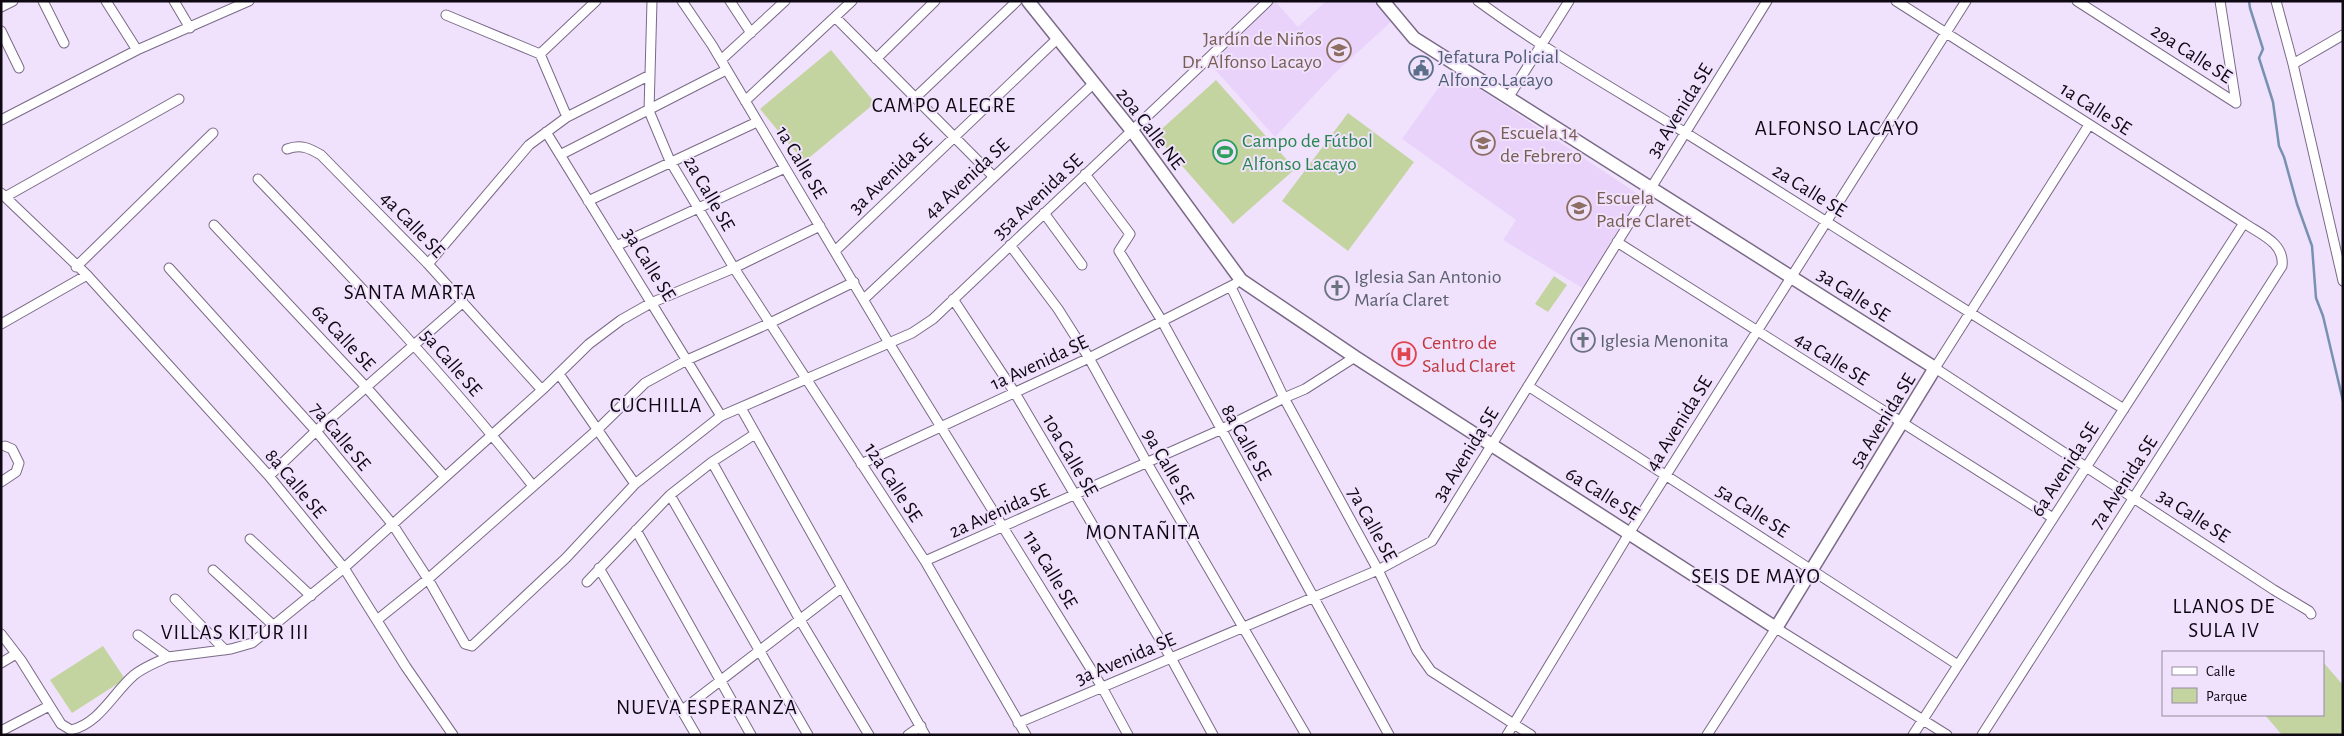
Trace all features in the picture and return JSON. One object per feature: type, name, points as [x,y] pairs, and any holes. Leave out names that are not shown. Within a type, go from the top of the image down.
[{"type":"street","points":[[1,7],[13,1]]},
{"type":"street","points":[[42,1],[64,43]]},
{"type":"street","points":[[106,1],[137,50]]},
{"type":"street","points":[[174,1],[190,28]]},
{"type":"street","points":[[1,120],[137,50],[249,1]]},
{"type":"street","points":[[540,54],[596,1]]},
{"type":"street","name":"2a Calle SE","points":[[652,1],[649,110],[670,161],[697,209],[806,381]]},
{"type":"street","name":"1a Calle SE","points":[[682,1],[721,60],[889,343]]},
{"type":"street","points":[[730,1],[751,32]]},
{"type":"street","points":[[721,60],[785,1]]},
{"type":"street","points":[[745,101],[852,1]]},
{"type":"street","points":[[876,59],[935,1]]},
{"type":"street","points":[[915,98],[1017,1]]},
{"type":"street","name":"20a Calle NE","points":[[1028,1],[1133,132],[1236,283]]},
{"type":"street","name":"35a Avenida SE","points":[[465,644],[472,646],[483,637],[566,558],[635,484],[721,416],[806,381],[912,333],[933,319],[1044,212],[1133,132],[1268,1]]},
{"type":"street","name":"3a Calle SE","points":[[1382,1],[1414,38],[1651,189],[1792,276],[2134,497],[2274,590],[2310,611],[2310,614]]},
{"type":"street","name":"2a Calle SE","points":[[1478,1],[1490,5],[1542,45],[1686,132],[1970,314],[2124,409]]},
{"type":"street","points":[[1508,98],[1569,1]]},
{"type":"street","name":"3a Avenida SE","points":[[1018,724],[1243,626],[1378,570],[1432,541],[1767,1]]},
{"type":"street","name":"1a Calle SE","points":[[1896,1],[2277,246]]},
{"type":"street","name":"29a Calle SE","points":[[2077,1],[2236,103],[2220,1]]},
{"type":"street","points":[[2276,1],[2293,64],[2343,281]]},
{"type":"street","name":"4a Avenida SE","points":[[1507,735],[1630,532],[1965,3]]},
{"type":"street","points":[[446,15],[540,54],[566,117]]},
{"type":"street","points":[[835,17],[993,176]]},
{"type":"street","points":[[1,31],[20,68]]},
{"type":"street","points":[[2293,64],[2343,35]]},
{"type":"street","name":"3a Avenida SE","points":[[835,251],[953,136],[1057,39]]},
{"type":"street","points":[[560,155],[726,70]]},
{"type":"street","points":[[428,264],[529,145],[566,117],[650,75]]},
{"type":"street","name":"4a Avenida SE","points":[[864,299],[1093,84]]},
{"type":"street","points":[[3,195],[179,99]]},
{"type":"street","points":[[588,200],[757,122]]},
{"type":"street","name":"5a Avenida SE","points":[[1707,735],[1776,628],[1935,368],[2090,125]]},
{"type":"street","name":"3a Calle SE","points":[[546,132],[721,416]]},
{"type":"street","points":[[76,266],[214,133]]},
{"type":"street","name":"4a Calle SE","points":[[287,149],[297,146],[309,148],[321,155],[428,264],[542,390]]},
{"type":"street","points":[[616,246],[785,168]]},
{"type":"street","name":"8a Calle SE","points":[[1085,174],[1130,234],[1119,251],[1162,321],[1220,430],[1389,735]]},
{"type":"street","name":"5a Calle SE","points":[[258,179],[414,345],[492,434],[533,486]]},
{"type":"street","name":"8a Calle SE","points":[[3,195],[87,275],[269,476],[344,568],[406,667],[453,735]]},
{"type":"street","points":[[1044,212],[1082,265]]},
{"type":"street","name":"6a Avenida SE","points":[[1913,735],[2244,223]]},
{"type":"street","name":"6a Calle SE","points":[[214,225],[366,387],[445,478]]},
{"type":"street","points":[[1,634],[61,724],[70,730],[81,727],[112,701],[135,674],[149,665],[168,656],[225,650],[252,643],[344,568],[542,390],[589,344],[621,320],[651,302],[734,268],[820,226]]},
{"type":"street","name":"4a Calle SE","points":[[1618,242],[2053,518]]},
{"type":"street","name":"9a Calle SE","points":[[1010,245],[1058,309],[1089,358],[1146,463],[1306,735]]},
{"type":"street","name":"7a Avenida SE","points":[[1982,735],[2282,266],[2283,257],[2277,246]]},
{"type":"street","name":"7a Calle SE","points":[[169,268],[316,431],[393,525],[428,579],[465,644]]},
{"type":"street","points":[[1,324],[87,275]]},
{"type":"street","points":[[377,620],[428,579],[597,430],[645,382],[687,360],[770,324],[854,282]]},
{"type":"street","name":"1a Avenida SE","points":[[861,464],[1089,358],[1236,283]]},
{"type":"street","name":"6a Calle SE","points":[[1236,283],[1947,735]]},
{"type":"street","name":"7a Calle SE","points":[[1236,283],[1284,398],[1378,570],[1418,651],[1431,671],[1531,735]]},
{"type":"street","name":"10a Calle SE","points":[[953,299],[1015,393],[1171,658],[1213,735]]},
{"type":"street","points":[[269,476],[316,431],[463,302]]},
{"type":"street","name":"11a Calle SE","points":[[889,343],[1102,687],[1128,735]]},
{"type":"street","name":"2a Avenida SE","points":[[925,562],[1220,430],[1305,389],[1355,357]]},
{"type":"street","points":[[559,374],[635,484]]},
{"type":"street","name":"12a Calle SE","points":[[806,381],[925,562],[1026,735]]},
{"type":"street","name":"5a Calle SE","points":[[1528,386],[1958,665]]},
{"type":"street","points":[[741,408],[923,731],[908,735]]},
{"type":"street","points":[[587,582],[670,495],[712,462],[755,434]]},
{"type":"street","points":[[1,482],[16,472],[19,463],[12,449],[5,446]]},
{"type":"street","points":[[712,462],[800,620],[869,735]]},
{"type":"street","points":[[670,495],[808,735]]},
{"type":"street","points":[[636,530],[751,735]]},
{"type":"street","points":[[250,539],[311,596]]},
{"type":"street","points":[[599,568],[696,735]]},
{"type":"street","points":[[213,570],[274,626]]},
{"type":"street","points":[[681,711],[841,588]]},
{"type":"street","points":[[175,599],[225,650]]},
{"type":"street","points":[[138,635],[168,656]]},
{"type":"street","points":[[1,663],[16,654]]},
{"type":"street","points":[[1,730],[49,706]]},
{"type":"shaded area","points":[[1275,1],[1298,27],[1326,1],[1373,1],[1392,21],[1335,73],[1275,137],[1211,65]]},
{"type":"shaded area","points":[[1451,70],[1641,196],[1584,289],[1503,240],[1516,220],[1402,139]]},
{"type":"green space","points":[[831,50],[875,103],[804,162],[760,109]]},
{"type":"green space","name":"Campo de Fútbol Alfonso Lacayo","points":[[1216,80],[1295,169],[1233,224],[1155,135]]},
{"type":"green space","points":[[1348,113],[1414,162],[1348,251],[1282,201]]},
{"type":"green space","points":[[1554,276],[1567,285],[1548,312],[1535,304]]},
{"type":"green space","points":[[103,646],[125,679],[72,713],[50,680]]},
{"type":"green space","points":[[2324,663],[2343,685],[2343,735],[2282,735],[2266,716],[2324,716]]},
{"type":"waterway","points":[[2249,1],[2263,49],[2259,58],[2273,102],[2279,146],[2312,246],[2316,298],[2323,316],[2343,401]]},
{"type":"place","name":"Jardín de Niños Dr. Alfonso Lacayo","points":[[1339,50]]},
{"type":"place","name":"Jefatura Policial Alfonzo Lacayo","points":[[1421,68]]},
{"type":"place","name":"Escuela 14 de Febrero","points":[[1483,143]]},
{"type":"place","name":"Campo de Fútbol Alfonso Lacayo","points":[[1225,152]]},
{"type":"place","name":"Escuela Padre Claret","points":[[1579,208]]},
{"type":"place","name":"Iglesia San Antonio María Claret","points":[[1337,288]]},
{"type":"place","name":"Iglesia Menonita","points":[[1583,340]]},
{"type":"place","name":"Centro de Salud Claret","points":[[1404,354]]},
{"type":"district","name":"CAMPO ALEGRE","points":[[944,105]]},
{"type":"district","name":"ALFONSO LACAYO","points":[[1837,128]]},
{"type":"district","name":"SANTA MARTA","points":[[410,292]]},
{"type":"district","name":"CUCHILLA","points":[[656,405]]},
{"type":"district","name":"MONTAÑITA","points":[[1143,532]]},
{"type":"district","name":"SEIS DE MAYO","points":[[1756,576]]},
{"type":"district","name":"LLANOS DE SULA IV","points":[[2224,618]]},
{"type":"district","name":"VILLAS KITUR III","points":[[235,632]]},
{"type":"district","name":"NUEVA ESPERANZA","points":[[707,707]]}]
